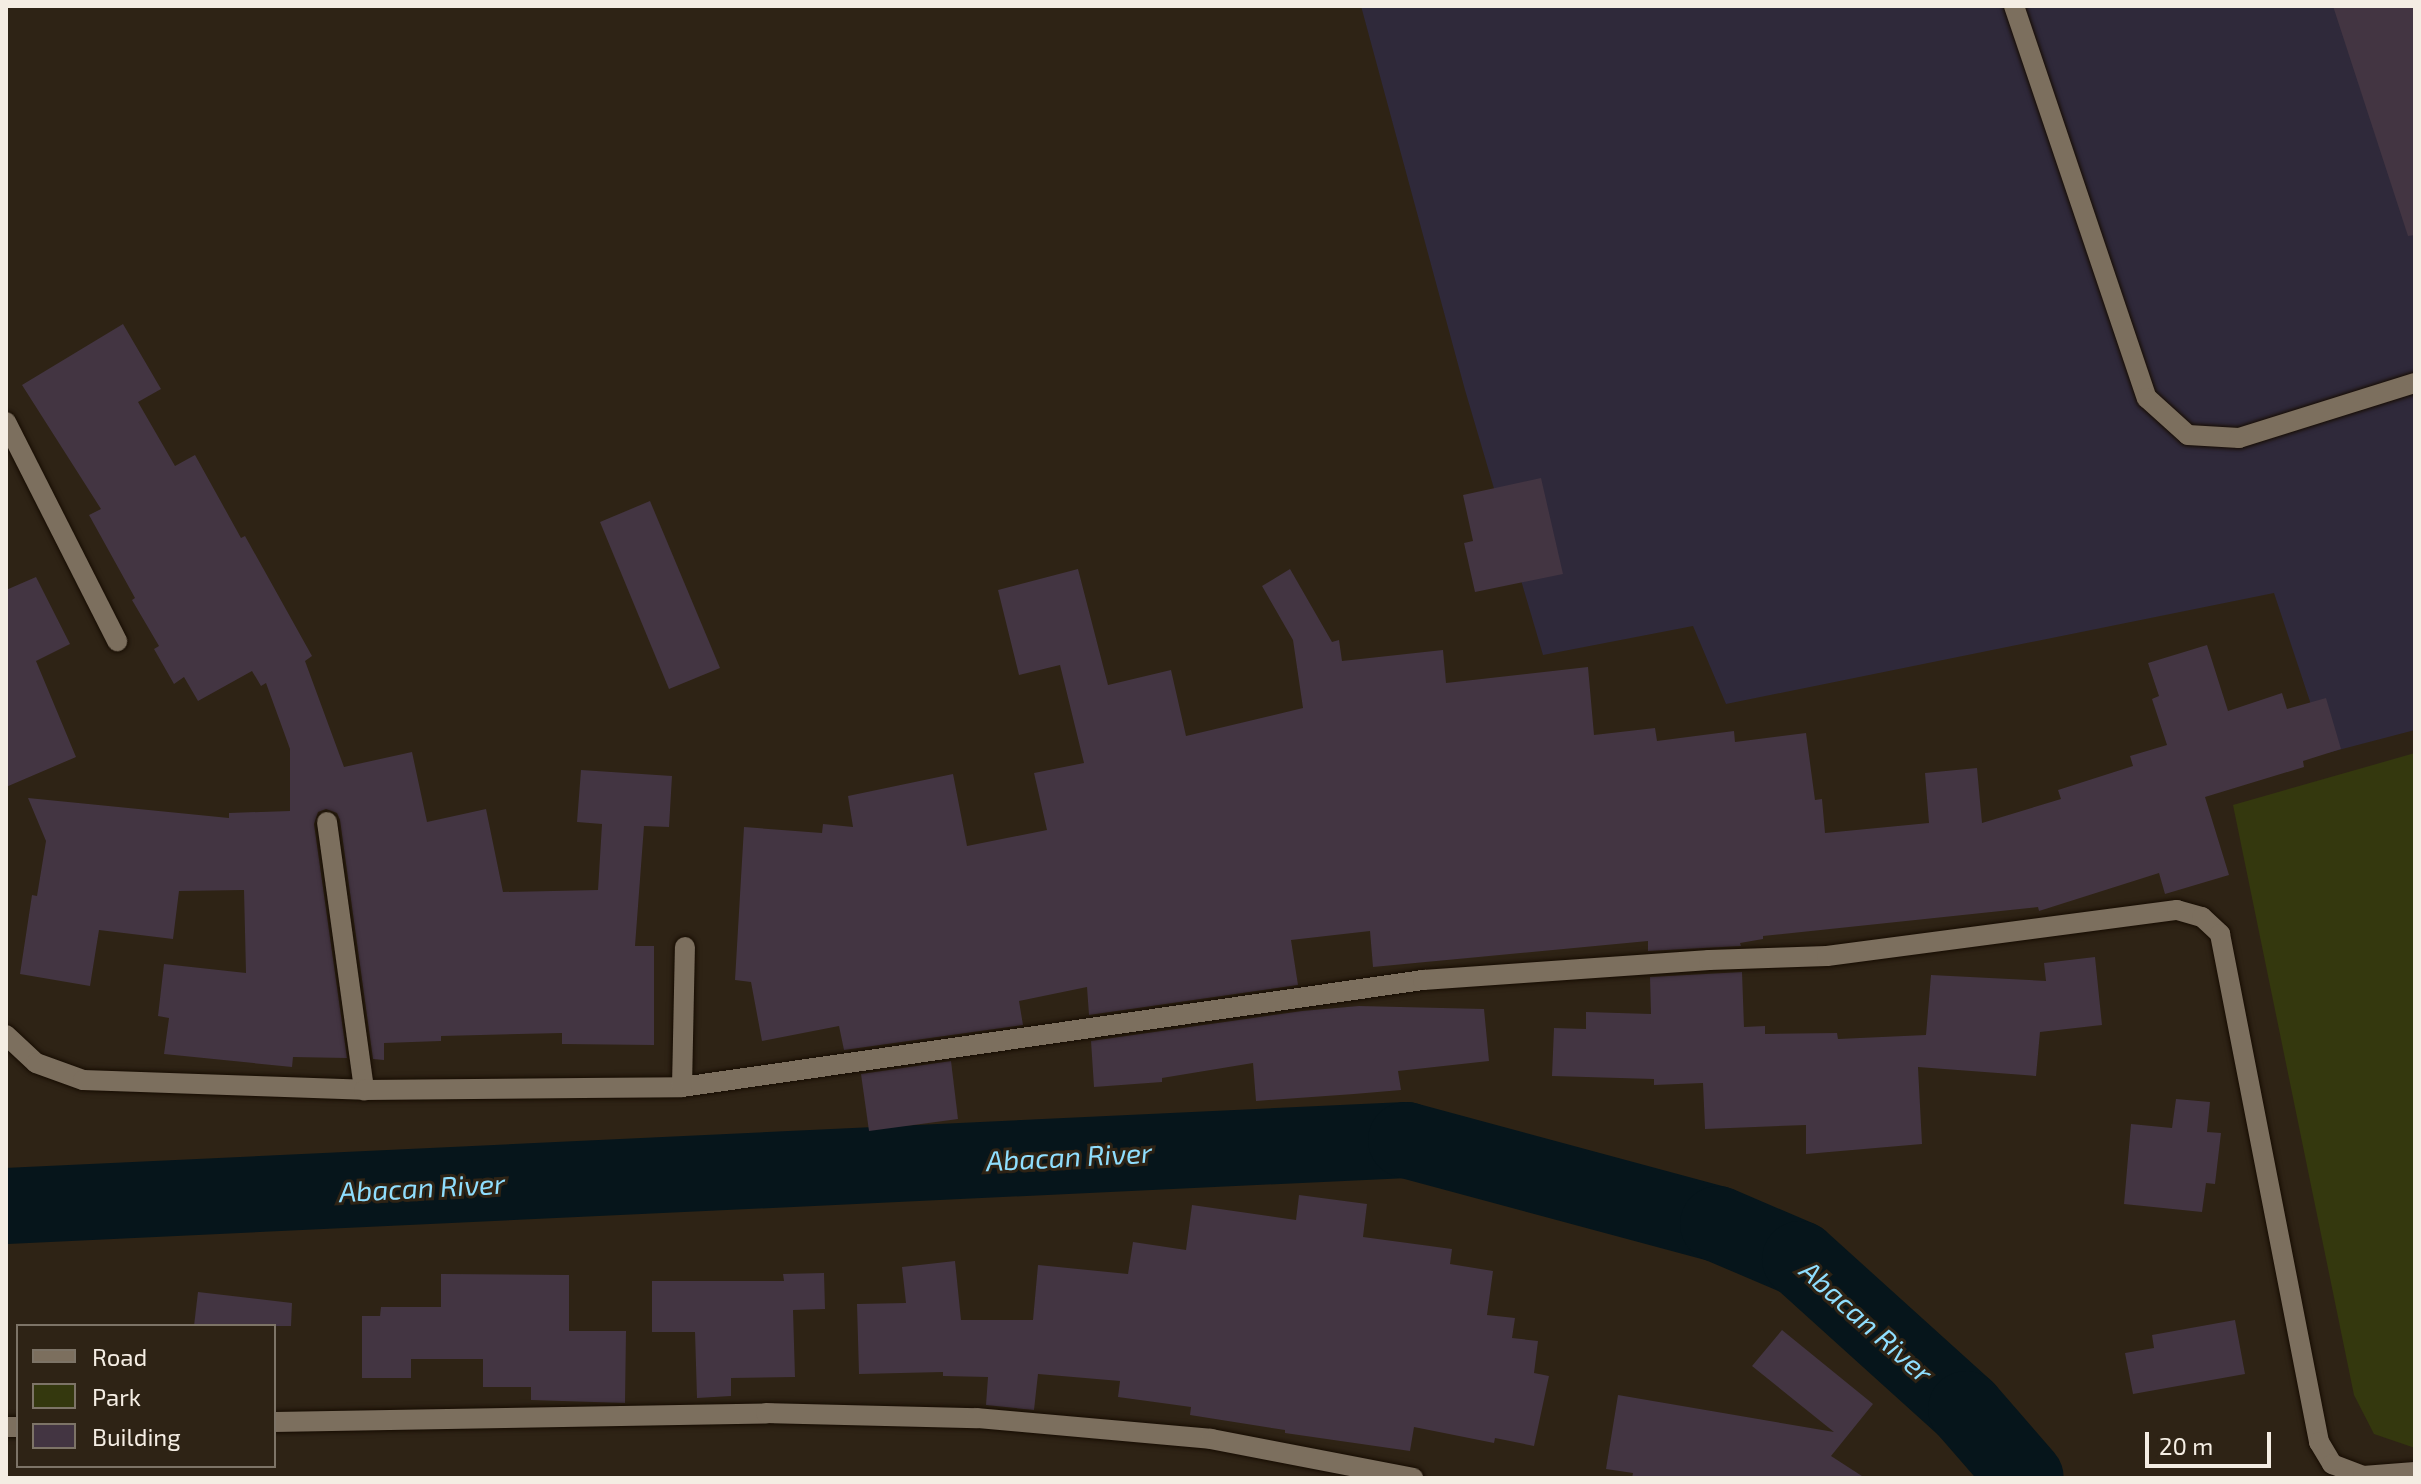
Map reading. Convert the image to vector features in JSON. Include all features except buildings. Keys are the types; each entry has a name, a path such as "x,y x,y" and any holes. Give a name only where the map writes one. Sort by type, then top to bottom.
{"street":[{"path":"2014,6 2147,398 2188,435 2239,438 2415,383"},
{"path":"6,422 117,641"},
{"path":"327,822 364,1090"},
{"path":"6,1035 36,1063 83,1080 364,1090 682,1087 1423,980 1827,956 2177,910 2202,917 2220,934 2319,1442 2332,1464 2364,1477 2415,1472"},
{"path":"682,1087 685,947"},
{"path":"276,1422 766,1413 977,1418 1211,1439 1413,1478"}],"shaded area":[{"path":"1361,6 2415,6 2415,730 2327,753 2274,593 1726,704 1693,626 1543,655 1465,390"}],"green space":[{"path":"2415,753 2415,1448 2374,1434 2354,1395 2233,805"}],"waterway":[{"name":"Abacan River","path":"6,1206 1406,1140 1718,1224 1800,1259 1966,1409 2026,1478"}]}
